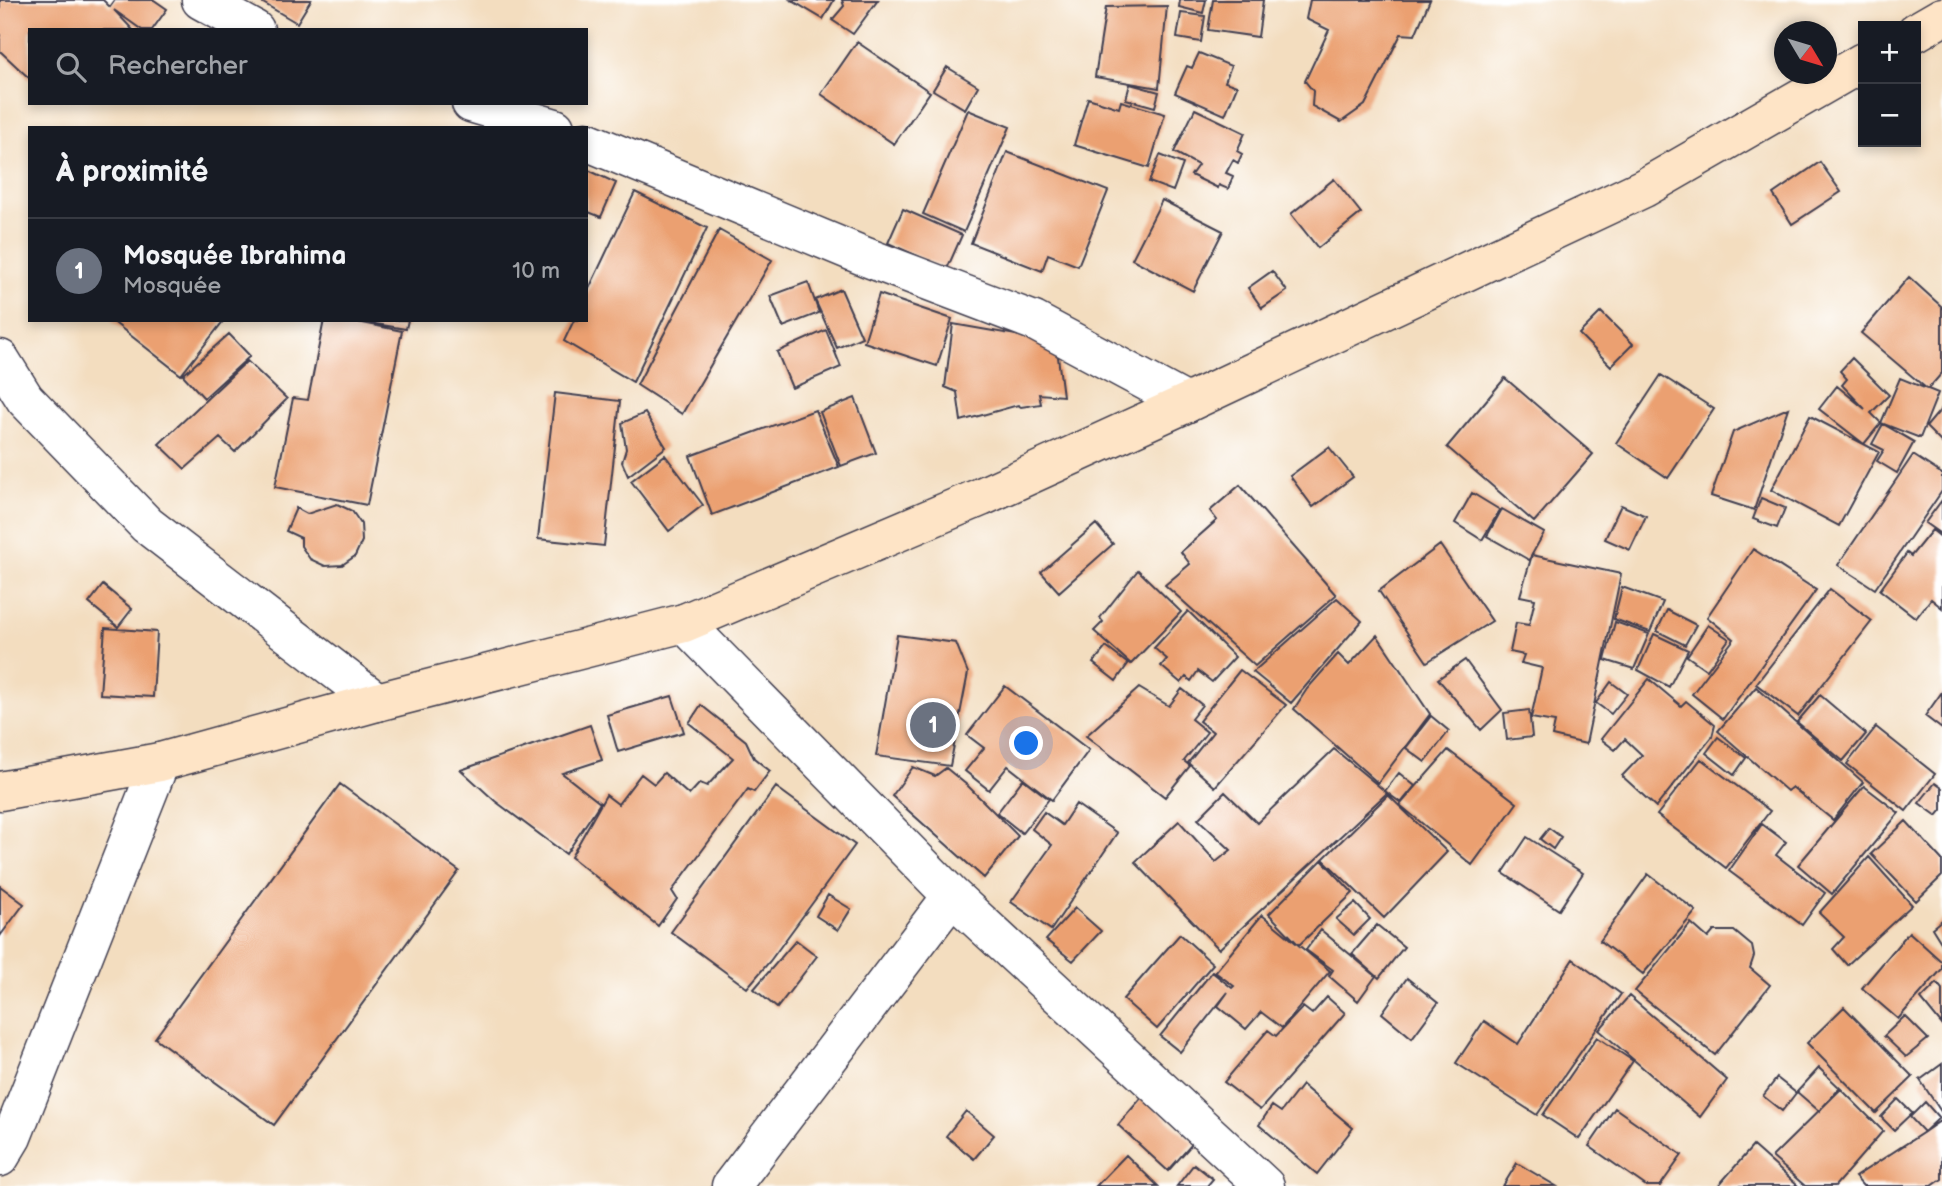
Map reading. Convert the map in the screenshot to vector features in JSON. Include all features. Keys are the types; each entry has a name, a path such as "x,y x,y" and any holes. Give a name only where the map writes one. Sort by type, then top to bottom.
{"street":[{"path":"201,0 252,28"},
{"path":"1921,29 1942,17"},
{"path":"0,791 160,762 377,702 684,623 981,497 1644,188 1858,65"},
{"path":"478,105 548,126"},
{"path":"588,142 866,257 1034,321 1187,403"},
{"path":"0,359 24,399 147,526 377,702"},
{"path":"684,623 953,896 1265,1186"},
{"path":"0,1157 12,1137 160,762"},
{"path":"731,1186 953,896"}],"building":[{"path":"0,0 103,0 110,7 115,0 154,0 167,9 153,28 139,28 114,10 131,28 28,28 28,77 0,51"},
{"path":"258,0 311,0 297,23"},
{"path":"791,0 834,0 823,19"},
{"path":"842,0 878,0 853,34 832,20 844,6"},
{"path":"1180,0 1206,0 1203,13 1179,7"},
{"path":"1213,0 1263,0 1258,37 1208,30"},
{"path":"1310,0 1430,0 1415,35 1401,34 1365,105 1341,122 1312,106 1313,91 1305,81 1329,30 1306,19"},
{"path":"1167,6 1159,88 1095,77 1106,7"},
{"path":"1181,13 1205,16 1201,42 1177,38"},
{"path":"857,42 930,92 894,144 821,94"},
{"path":"1199,53 1231,66 1225,82 1237,86 1225,115 1175,93 1187,66 1192,68"},
{"path":"947,67 978,86 965,109 933,90"},
{"path":"1130,84 1159,92 1155,107 1126,99"},
{"path":"1088,98 1119,108 1121,101 1165,114 1149,168 1074,145"},
{"path":"1195,109 1245,133 1237,151 1242,154 1238,163 1233,160 1226,173 1233,176 1228,189 1219,185 1218,188 1191,175 1198,165 1174,152"},
{"path":"968,110 1010,127 964,232 923,214"},
{"path":"1007,152 1108,191 1078,266 1048,254 1042,271 971,243"},
{"path":"1160,155 1183,164 1173,191 1149,182"},
{"path":"1820,162 1841,192 1792,224 1773,194"},
{"path":"588,170 616,183 601,217 588,212"},
{"path":"1334,179 1361,213 1318,248 1291,214"},
{"path":"635,192 707,228 633,382 564,341 573,322 588,322 588,291"},
{"path":"1162,200 1223,231 1193,291 1132,259"},
{"path":"903,209 962,235 947,269 888,243"},
{"path":"719,230 772,260 682,414 637,385"},
{"path":"1272,271 1287,291 1262,308 1248,288"},
{"path":"1909,277 1942,307 1942,373 1928,389 1938,393 1920,438 1881,423 1900,378 1927,389 1861,333"},
{"path":"808,282 819,313 783,327 770,296"},
{"path":"841,289 862,337 837,348 815,300"},
{"path":"879,294 952,319 937,366 864,342"},
{"path":"1601,312 1633,344 1611,366 1579,334"},
{"path":"114,322 222,322 181,375"},
{"path":"324,322 358,322 402,331 367,505 275,487 293,398 308,400"},
{"path":"370,322 408,322 406,329"},
{"path":"953,324 1044,340 1058,357 1063,396 1039,394 1041,404 1021,407 1018,405 961,421 957,392 945,387"},
{"path":"826,330 841,367 792,388 777,352"},
{"path":"229,334 250,356 204,398 183,375"},
{"path":"1852,358 1889,395 1871,413 1881,423 1864,444 1819,409 1837,386 1865,409 1842,385 1847,379 1840,371"},
{"path":"247,361 287,399 235,452 220,438 185,469 159,444"},
{"path":"1661,375 1714,409 1668,478 1616,443"},
{"path":"1505,378 1593,454 1534,522 1447,447"},
{"path":"555,393 620,401 604,546 538,539"},
{"path":"855,398 876,453 841,466 820,412"},
{"path":"1788,408 1754,510 1711,496 1733,432"},
{"path":"1942,408 1942,443 1926,427"},
{"path":"815,410 839,467 712,515 690,456"},
{"path":"645,413 666,447 628,476 622,462 626,449 622,423"},
{"path":"1810,416 1879,452 1839,526 1771,490"},
{"path":"1883,424 1914,442 1897,473 1877,461 1884,450 1872,444"},
{"path":"1329,447 1353,477 1313,507 1290,476"},
{"path":"665,455 703,505 669,531 631,481"},
{"path":"1913,455 1942,474 1942,491 1875,589 1838,565"},
{"path":"1240,485 1336,595 1255,666 1165,585 1190,564 1181,552 1217,520 1210,511"},
{"path":"1472,493 1500,510 1482,540 1455,523"},
{"path":"1761,498 1785,508 1777,528 1753,519"},
{"path":"1942,500 1942,535 1925,523"},
{"path":"337,504 352,511 361,524 362,541 355,556 342,565 325,566 310,559 301,546 301,538 286,531 296,508 307,514"},
{"path":"1621,505 1646,516 1630,550 1605,539"},
{"path":"1502,509 1544,533 1529,560 1487,536"},
{"path":"1096,524 1113,544 1059,592 1041,572"},
{"path":"1932,530 1942,538 1942,608 1931,599 1916,618 1880,590 1907,553 1911,556"},
{"path":"1440,545 1492,621 1427,662 1379,591"},
{"path":"1753,549 1816,590 1723,719 1692,694 1734,639 1707,617"},
{"path":"1532,555 1621,574 1586,744 1552,736 1555,722 1531,718 1542,668 1521,663 1524,655 1510,652 1516,623 1529,625 1535,599 1520,596"},
{"path":"1138,570 1181,612 1131,664 1094,631 1103,622 1100,618"},
{"path":"103,585 132,609 118,627 89,603"},
{"path":"1622,587 1663,602 1650,632 1614,619"},
{"path":"1830,589 1872,621 1798,716 1756,684"},
{"path":"1337,598 1362,621 1291,703 1253,672"},
{"path":"1667,610 1696,625 1685,645 1657,631"},
{"path":"1188,611 1235,657 1212,682 1198,671 1191,681 1186,677 1181,683 1161,666 1167,659 1154,648"},
{"path":"1615,622 1649,634 1634,669 1605,660"},
{"path":"1708,625 1729,639 1707,670 1687,656"},
{"path":"105,628 157,632 153,697 100,694"},
{"path":"1654,634 1688,650 1669,687 1638,670"},
{"path":"897,635 956,643 968,673 950,766 876,756"},
{"path":"1377,635 1430,714 1378,783 1294,709 1307,689 1338,654 1349,665"},
{"path":"1106,647 1128,664 1116,681 1093,663"},
{"path":"1465,660 1502,710 1481,730 1438,679"},
{"path":"1240,670 1286,705 1215,787 1188,763 1213,732 1199,721"},
{"path":"1649,679 1681,706 1686,701 1715,725 1712,737 1656,807 1622,776 1642,755 1625,739 1615,750 1601,739"},
{"path":"1611,682 1627,694 1611,714 1596,703"},
{"path":"1005,686 1089,750 1052,800 1008,766 989,790 965,771 984,748 967,735"},
{"path":"1756,687 1863,782 1833,820 1792,787 1787,791 1718,731"},
{"path":"1139,688 1169,706 1182,689 1202,705 1191,719 1207,732 1184,761 1190,766 1165,797 1086,736"},
{"path":"1942,692 1942,729 1925,716"},
{"path":"1820,695 1866,734 1843,761 1797,722"},
{"path":"672,696 684,732 618,752 607,715"},
{"path":"701,705 746,741 754,758 770,771 754,792 748,789 672,891 677,899 658,926 571,857 606,795 618,804 641,774 654,784 664,773 689,795 700,783 707,786 733,758 689,723"},
{"path":"1529,710 1532,737 1507,740 1504,713"},
{"path":"1431,716 1449,731 1425,762 1406,748"},
{"path":"590,725 602,760 562,773 600,803 566,854 495,801 461,770"},
{"path":"1876,727 1935,774 1906,811 1847,764"},
{"path":"1718,737 1746,758 1734,775 1706,753"},
{"path":"1334,749 1387,793 1219,949 1135,862 1179,821 1216,862 1231,850 1198,819 1225,792 1257,823"},
{"path":"1448,750 1517,803 1472,865 1400,805"},
{"path":"1701,759 1770,811 1726,868 1657,815"},
{"path":"913,767 935,776 946,768 1018,836 984,878 892,796"},
{"path":"1399,773 1415,786 1401,803 1385,791"},
{"path":"1023,779 1049,799 1022,833 997,813"},
{"path":"1935,783 1942,788 1942,810 1937,816 1919,803"},
{"path":"340,784 459,871 274,1125 155,1038"},
{"path":"1864,786 1899,813 1832,894 1798,865"},
{"path":"776,787 855,845 747,988 671,932"},
{"path":"1388,795 1447,852 1384,918 1323,859"},
{"path":"1076,804 1117,833 1051,930 1011,902 1052,845 1032,829 1044,812 1062,825"},
{"path":"1906,821 1942,860 1942,876 1916,901 1871,854"},
{"path":"1762,824 1786,842 1776,855 1825,893 1802,925 1729,871"},
{"path":"1549,828 1561,837 1553,849 1540,839"},
{"path":"1527,837 1583,873 1559,910 1503,873"},
{"path":"1869,857 1912,905 1847,965 1833,949 1844,937 1819,913"},
{"path":"1322,860 1353,893 1299,945 1269,914"},
{"path":"1648,874 1696,911 1643,974 1600,941"},
{"path":"0,886 24,904 0,936"},
{"path":"828,895 851,909 838,930 816,916"},
{"path":"1355,903 1370,919 1354,935 1336,919"},
{"path":"1075,908 1101,931 1073,961 1046,940"},
{"path":"1262,915 1330,971 1282,1028 1261,1012 1246,1029 1218,1006 1228,992 1180,1052 1160,1036 1212,972 1232,988 1234,986 1215,972"},
{"path":"1942,920 1942,944 1932,928"},
{"path":"1691,923 1708,938 1714,931 1734,931 1752,946 1754,956 1750,968 1770,985 1715,1055 1635,991"},
{"path":"1377,925 1404,947 1379,978 1352,954"},
{"path":"1321,930 1376,976 1358,1001 1329,976 1333,970 1306,950"},
{"path":"1909,932 1942,962 1942,969 1898,1019 1862,988"},
{"path":"1180,934 1213,964 1157,1029 1123,999"},
{"path":"796,940 817,956 777,1008 754,989"},
{"path":"1573,959 1621,994 1537,1115 1456,1063 1484,1021 1518,1044"},
{"path":"1407,978 1438,1003 1412,1038 1382,1013"},
{"path":"1937,983 1942,989 1942,1025 1921,999"},
{"path":"1629,996 1727,1080 1700,1117 1599,1030"},
{"path":"1327,997 1345,1013 1260,1110 1224,1082 1268,1030 1276,1036 1303,1007 1312,1014"},
{"path":"1844,1007 1913,1077 1876,1113 1807,1043"},
{"path":"1905,1016 1928,1039 1906,1057 1884,1036"},
{"path":"1597,1037 1633,1061 1579,1139 1543,1115"},
{"path":"1942,1064 1942,1113 1920,1080"},
{"path":"1819,1068 1840,1088 1819,1111 1797,1092"},
{"path":"1777,1078 1796,1093 1782,1111 1763,1096"},
{"path":"1302,1085 1353,1128 1317,1174 1259,1125 1272,1106 1281,1112"},
{"path":"1841,1089 1883,1131 1835,1186 1805,1186 1772,1157"},
{"path":"1142,1097 1193,1143 1168,1171 1118,1125"},
{"path":"1898,1099 1912,1113 1894,1130 1881,1117"},
{"path":"1925,1102 1939,1118 1924,1132 1910,1117"},
{"path":"1615,1108 1682,1155 1660,1186 1646,1186 1589,1146"},
{"path":"966,1111 994,1135 974,1159 946,1136"},
{"path":"1940,1121 1942,1179 1932,1186 1863,1186 1855,1177"},
{"path":"1753,1146 1798,1186 1718,1186"},
{"path":"1126,1155 1158,1186 1096,1186"},
{"path":"1517,1163 1556,1186 1503,1186"},
{"path":"1194,1164 1213,1179 1207,1186 1177,1186"}],"place":[{"name":"Mosquée Ibrahima","path":"933,725"}]}
